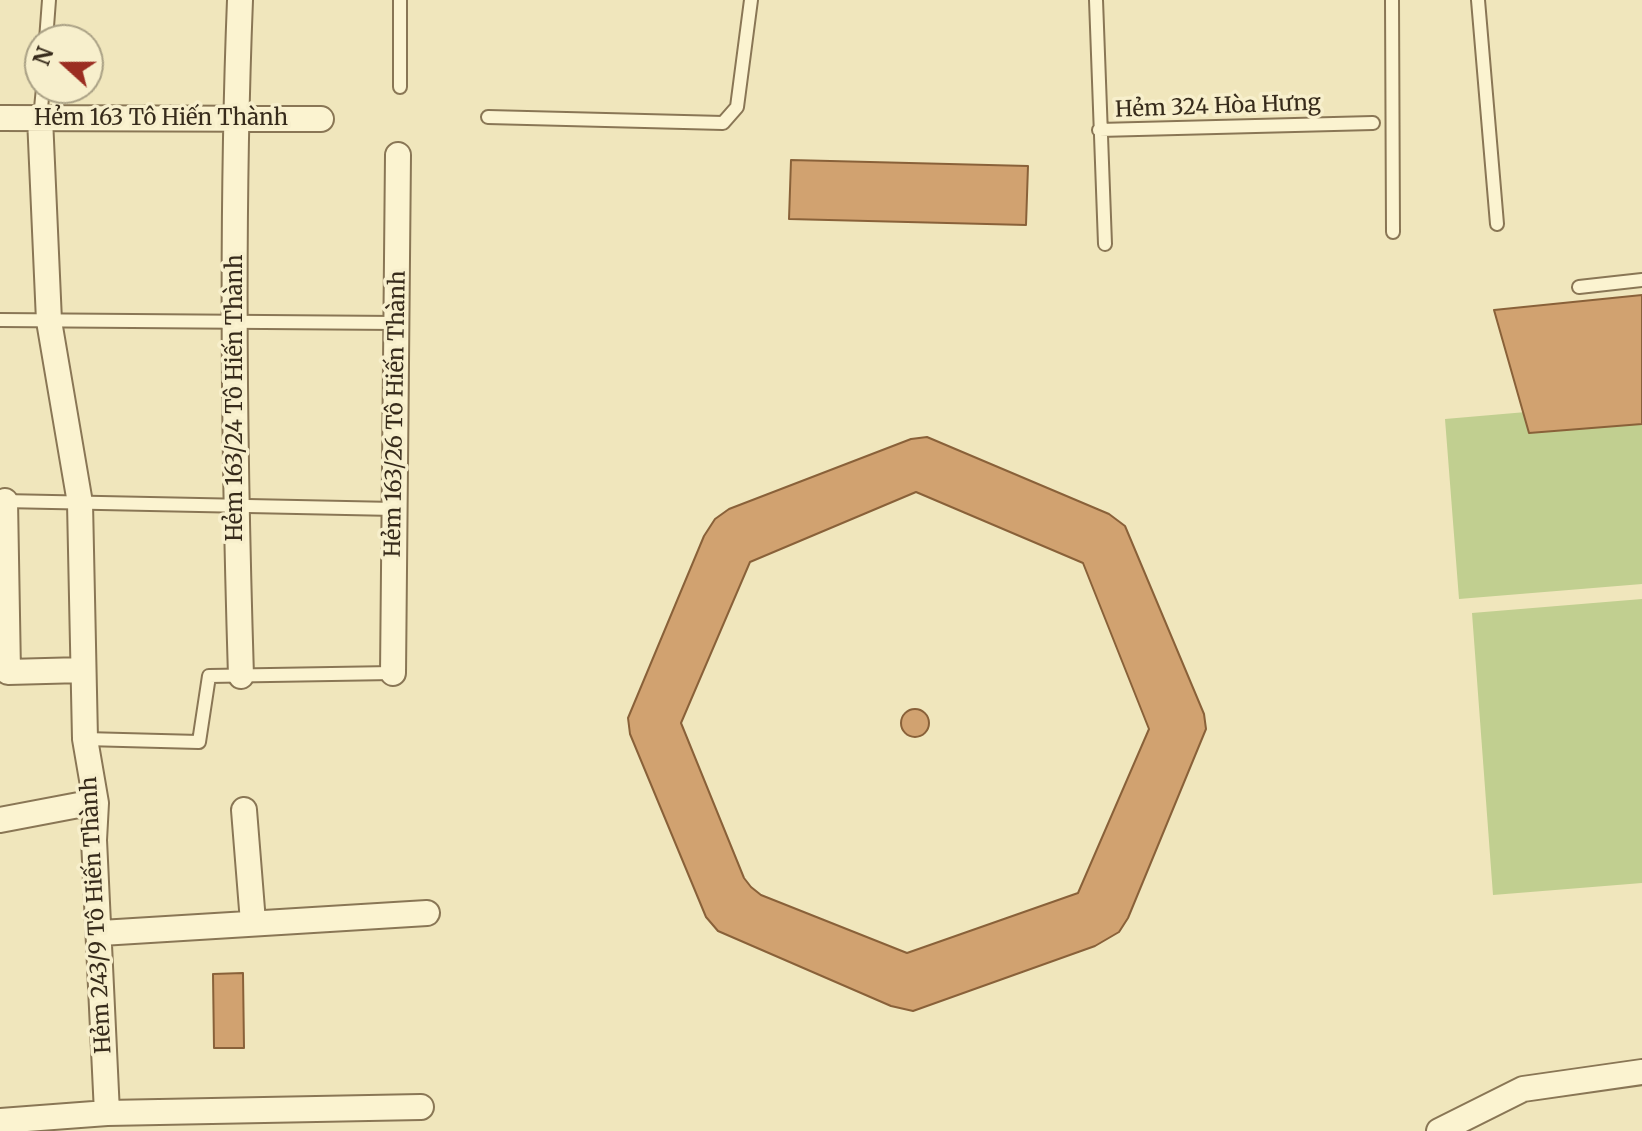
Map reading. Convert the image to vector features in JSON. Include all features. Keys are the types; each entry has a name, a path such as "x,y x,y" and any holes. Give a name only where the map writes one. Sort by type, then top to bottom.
{"street":[{"name":"Hẻm 163/24 Tô Hiến Thành","path":"240,0 235,120 236,506 241,676"},
{"name":"Hẻm 163 Tô Hiến Thành","path":"0,118 321,119"},
{"name":"Hẻm 243/9 Tô Hiến Thành","path":"40,118 49,321 80,503 85,739 101,933 107,1113"},
{"name":"Hẻm 163/26 Tô Hiến Thành","path":"393,673 398,155"},
{"path":"2,501 8,672 83,670"},
{"path":"0,820 90,804"},
{"path":"244,810 253,922"},
{"path":"101,933 427,913"},
{"path":"1439,1131 1523,1089 1642,1072"},
{"path":"0,1121 107,1113 421,1107"}],"lane":[{"path":"47,24 49,0"},
{"path":"400,0 400,87"},
{"path":"488,117 723,123 737,107 751,0"},
{"name":"Hẻm 324 Hòa Hưng","path":"1096,0 1099,130 1373,123"},
{"path":"1392,0 1393,232"},
{"path":"1478,0 1497,224"},
{"path":"40,118 41,104"},
{"path":"1099,130 1105,244"},
{"path":"1579,287 1642,280"},
{"path":"0,320 397,323"},
{"path":"2,501 395,509"},
{"path":"85,739 199,742 209,676 393,673"}],"green space":[{"path":"1642,402 1642,584 1459,599 1445,419"},
{"path":"1642,599 1642,883 1493,895 1472,613"}],"building":[{"path":"791,160 1028,166 1026,225 789,219"},
{"path":"1642,295 1642,424 1529,433 1494,310"},
{"path":"927,437 1109,514 1125,526 1204,714 1206,729 1128,918 1119,932 1095,946 913,1011 891,1006 718,931 706,917 630,734 628,718 704,536 715,519 729,509 911,439","holes":["916,492 1083,563 1149,729 1078,893 907,953 761,895 751,887 744,878 681,723 750,562"]},
{"path":"915,709 925,713 929,723 925,733 915,737 905,733 901,723 905,713"},
{"path":"243,973 244,1048 214,1048 213,974"}]}
